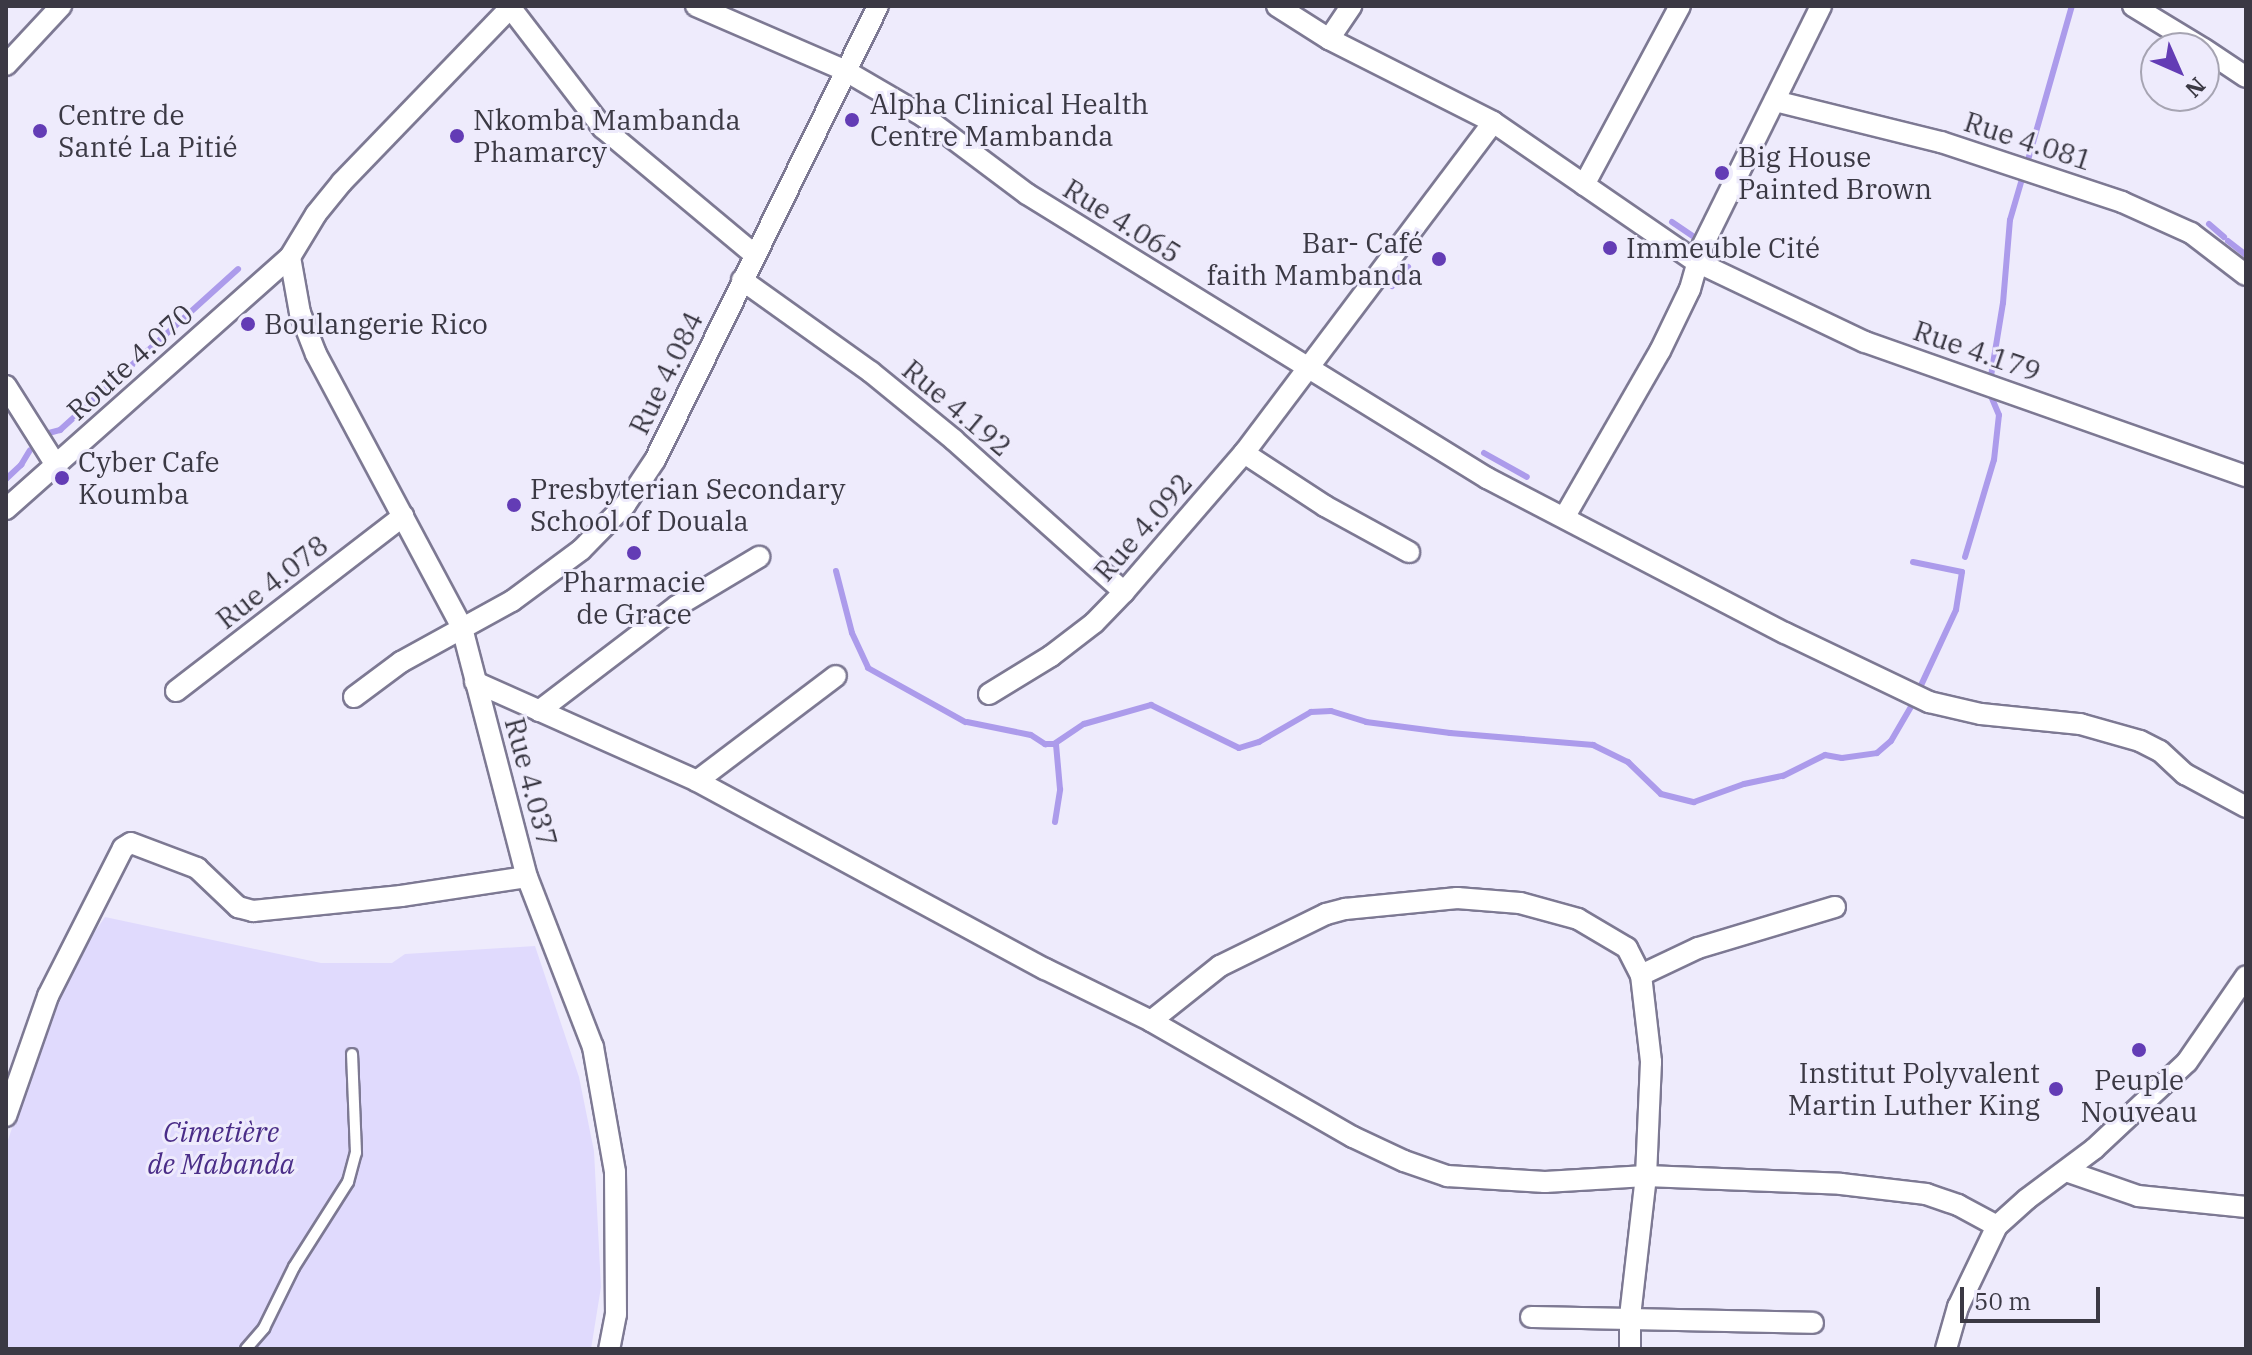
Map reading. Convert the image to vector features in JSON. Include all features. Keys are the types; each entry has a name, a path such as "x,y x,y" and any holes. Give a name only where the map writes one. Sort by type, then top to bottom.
{"street":[{"path":"10,50 61,6"},
{"name":"Rue 4.065","path":"696,6 844,70 923,116 1039,202 1310,366 1487,478 1785,633 1929,702 1981,714 2080,724 2140,741 2160,751 2185,774 2246,807"},
{"name":"Rue 4.084","path":"354,697 391,668 512,601 581,550 625,505 655,460 878,6"},
{"name":"Rue 4.179","path":"1277,6 1329,39 1493,122 1697,262 1865,342 2246,476"},
{"path":"1329,39 1351,6"},
{"path":"1584,185 1680,6"},
{"path":"1565,516 1660,351 1690,289 1697,262 1821,6"},
{"path":"2133,6 2175,32"},
{"path":"511,7 603,128 648,169 755,255"},
{"name":"Route 4.070","path":"6,509 290,257 316,214 342,182 511,7"},
{"path":"2220,60 2246,77"},
{"name":"Rue 4.081","path":"1775,101 1941,142 2122,202 2191,233 2246,275"},
{"name":"Rue 4.092","path":"989,694 1051,656 1094,623 1124,592 1244,453 1493,122"},
{"name":"Rue 4.037","path":"290,257 300,313 316,354 462,628 527,877 593,1047 615,1172 616,1314 609,1349"},
{"name":"Rue 4.192","path":"742,280 871,372 954,440 1124,592"},
{"path":"6,386 56,465"},
{"path":"1244,453 1325,506 1409,552"},
{"name":"Rue 4.078","path":"176,691 403,516"},
{"path":"539,711 677,606 759,557"},
{"path":"697,781 836,676"},
{"path":"475,682 697,781 1045,969 1151,1021 1353,1137 1404,1161 1447,1176 1545,1182 1646,1176 1841,1184 1926,1194 1958,1205 1997,1226"},
{"path":"6,1116 48,996 123,848 131,843 197,868 238,907 253,911 401,896 527,877"},
{"path":"1151,1021 1220,966 1326,914 1457,898 1520,903 1578,919 1627,948 1641,975 1651,1062 1646,1176 1630,1317 1630,1349"},
{"path":"1641,975 1698,948 1835,907"},
{"path":"1946,1349 1958,1307 1997,1226 2066,1171 2187,1062 2224,1013 2246,976"},
{"path":"2066,1171 2138,1196 2246,1207"},
{"path":"1531,1317 1813,1323"}],"lane":[{"path":"246,1349 264,1328 294,1267 348,1182 356,1153 352,1054"}],"green space":[{"name":"Cimetière de Mabanda","path":"105,917 321,963 392,963 405,954 535,946 579,1077 594,1151 601,1287 591,1349 6,1349 7,1143 62,979"}],"waterway":[{"path":"2026,167 2072,6"},
{"path":"1991,376 2003,303 2010,220 2024,172"},
{"path":"1672,222 1699,240"},
{"path":"2209,224 2224,237"},
{"path":"2228,241 2246,255"},
{"path":"1392,286 1408,267"},
{"path":"45,434 60,430 238,269"},
{"path":"1965,557 1994,460 1999,415 1991,396"},
{"path":"6,479 21,465 30,450"},
{"path":"1484,453 1527,477"},
{"path":"1913,562 1962,572 1956,610 1918,692"},
{"path":"836,571 852,633 868,668 965,722"},
{"path":"967,722 1031,735 1045,744 1054,744 1084,724 1151,705 1239,748 1259,742 1311,712 1331,711 1366,722 1450,733 1593,745 1628,762 1661,794 1694,802 1744,784 1783,776 1825,755 1842,758 1877,753 1891,741 1915,700"},
{"path":"1055,822 1060,789 1056,744"}],"place":[{"name":"Alpha Clinical Health Centre Mambanda","path":"852,120"},
{"name":"Centre de Santé La Pitié","path":"40,131"},
{"name":"Nkomba Mambanda Phamarcy","path":"457,136"},
{"name":"Big House Painted Brown","path":"1722,173"},
{"name":"Immeuble Cité","path":"1610,248"},
{"name":"Bar- Café faith Mambanda","path":"1439,259"},
{"name":"Boulangerie Rico","path":"248,324"},
{"name":"Cyber Cafe Koumba","path":"62,478"},
{"name":"Presbyterian Secondary School of Douala","path":"514,505"},
{"name":"Pharmacie de Grace","path":"634,553"},
{"name":"Peuple Nouveau","path":"2139,1050"},
{"name":"Institut Polyvalent Martin Luther King","path":"2056,1089"}]}
